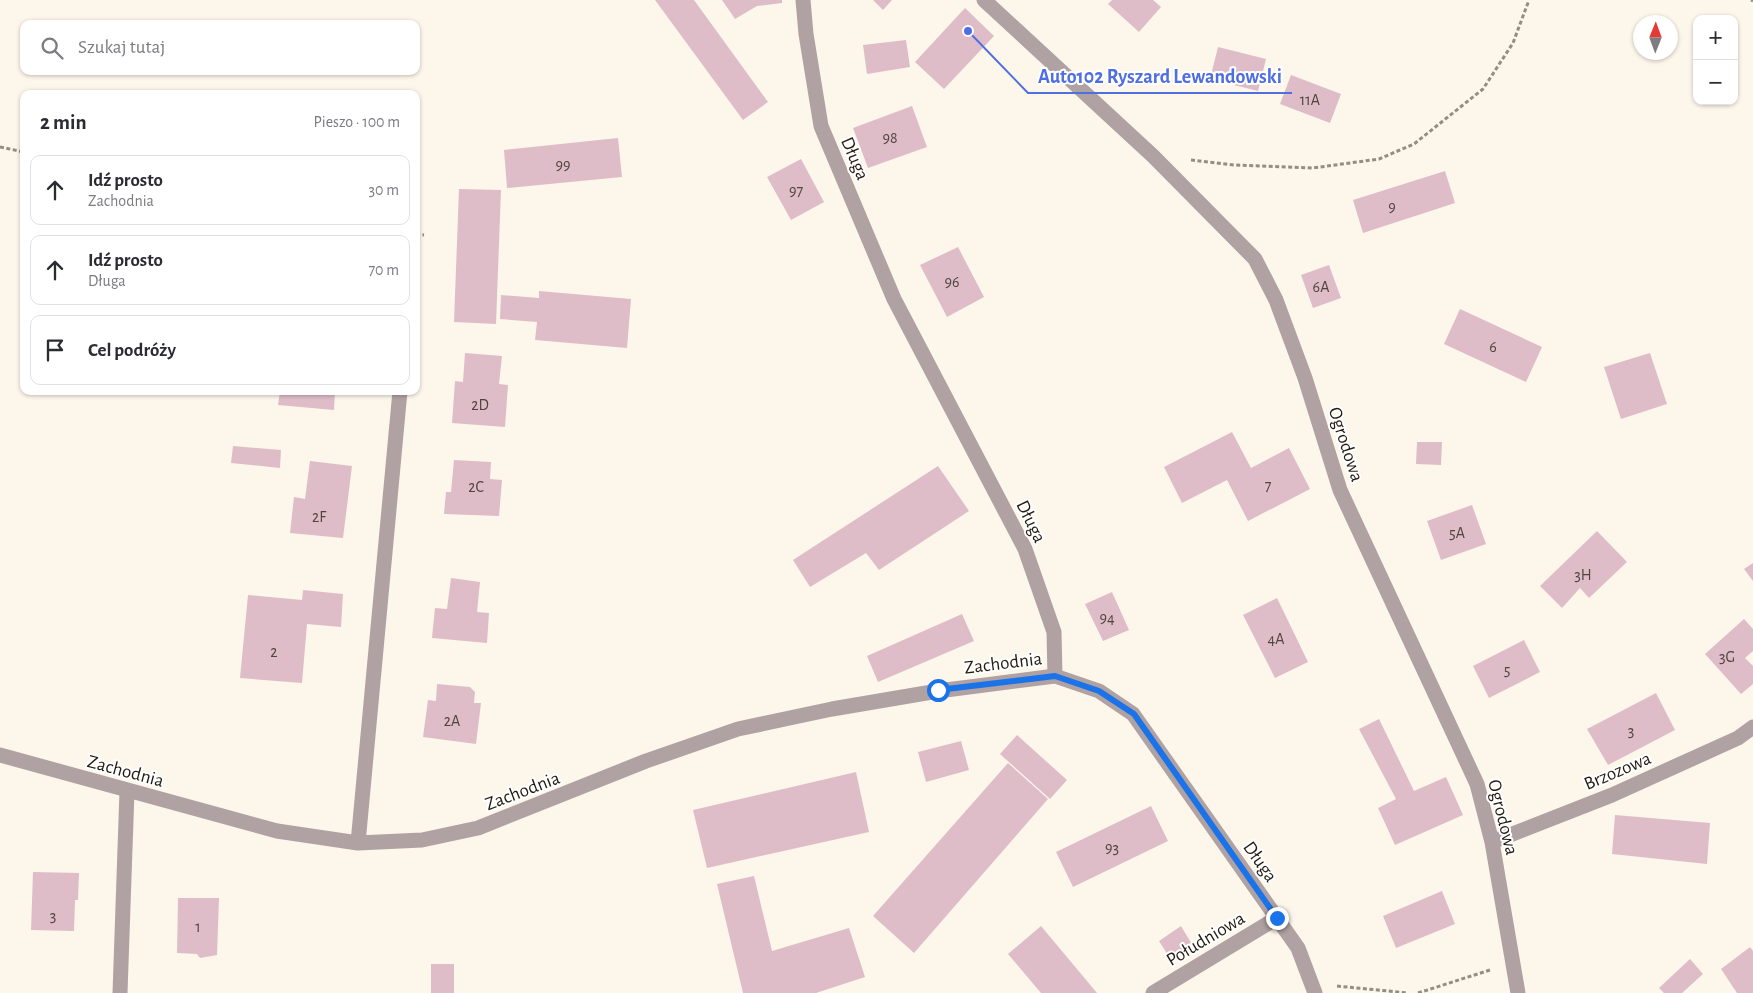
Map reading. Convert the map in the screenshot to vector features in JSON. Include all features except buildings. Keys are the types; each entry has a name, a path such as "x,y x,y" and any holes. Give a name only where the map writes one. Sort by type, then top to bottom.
{"street":[{"name":"Długa","path":"803,0 806,34 821,126 894,298 1025,549 1054,632 1055,676 1099,691 1134,714 1298,948 1313,988"},
{"name":"Ogrodowa","path":"984,0 1153,156 1255,259 1276,300 1305,378 1340,490 1476,784 1492,842 1518,993"},
{"path":"358,843 400,395"},
{"name":"Zachodnia","path":"0,755 276,831 358,843 422,840 478,828 646,761 738,729 832,709 938,690 1055,676"},
{"name":"Brzozowa","path":"1492,842 1612,795 1738,738 1753,727"},
{"path":"120,993 127,791"},
{"name":"Południowa","path":"1153,993 1277,918"}],"path":[{"path":"1153,156 1234,165 1313,168 1379,159 1414,144 1483,89 1513,43 1529,0"},
{"path":"0,148 20,151"},
{"path":"420,234 424,235"},
{"path":"1418,993 1483,972"},
{"path":"1313,988 1408,993"}],"place":[{"name":"Auto102 Ryszard Lewandowski","path":"968,31"}],"route":[{"path":"938,690 1055,676 1099,691 1134,714 1277,918"}]}
